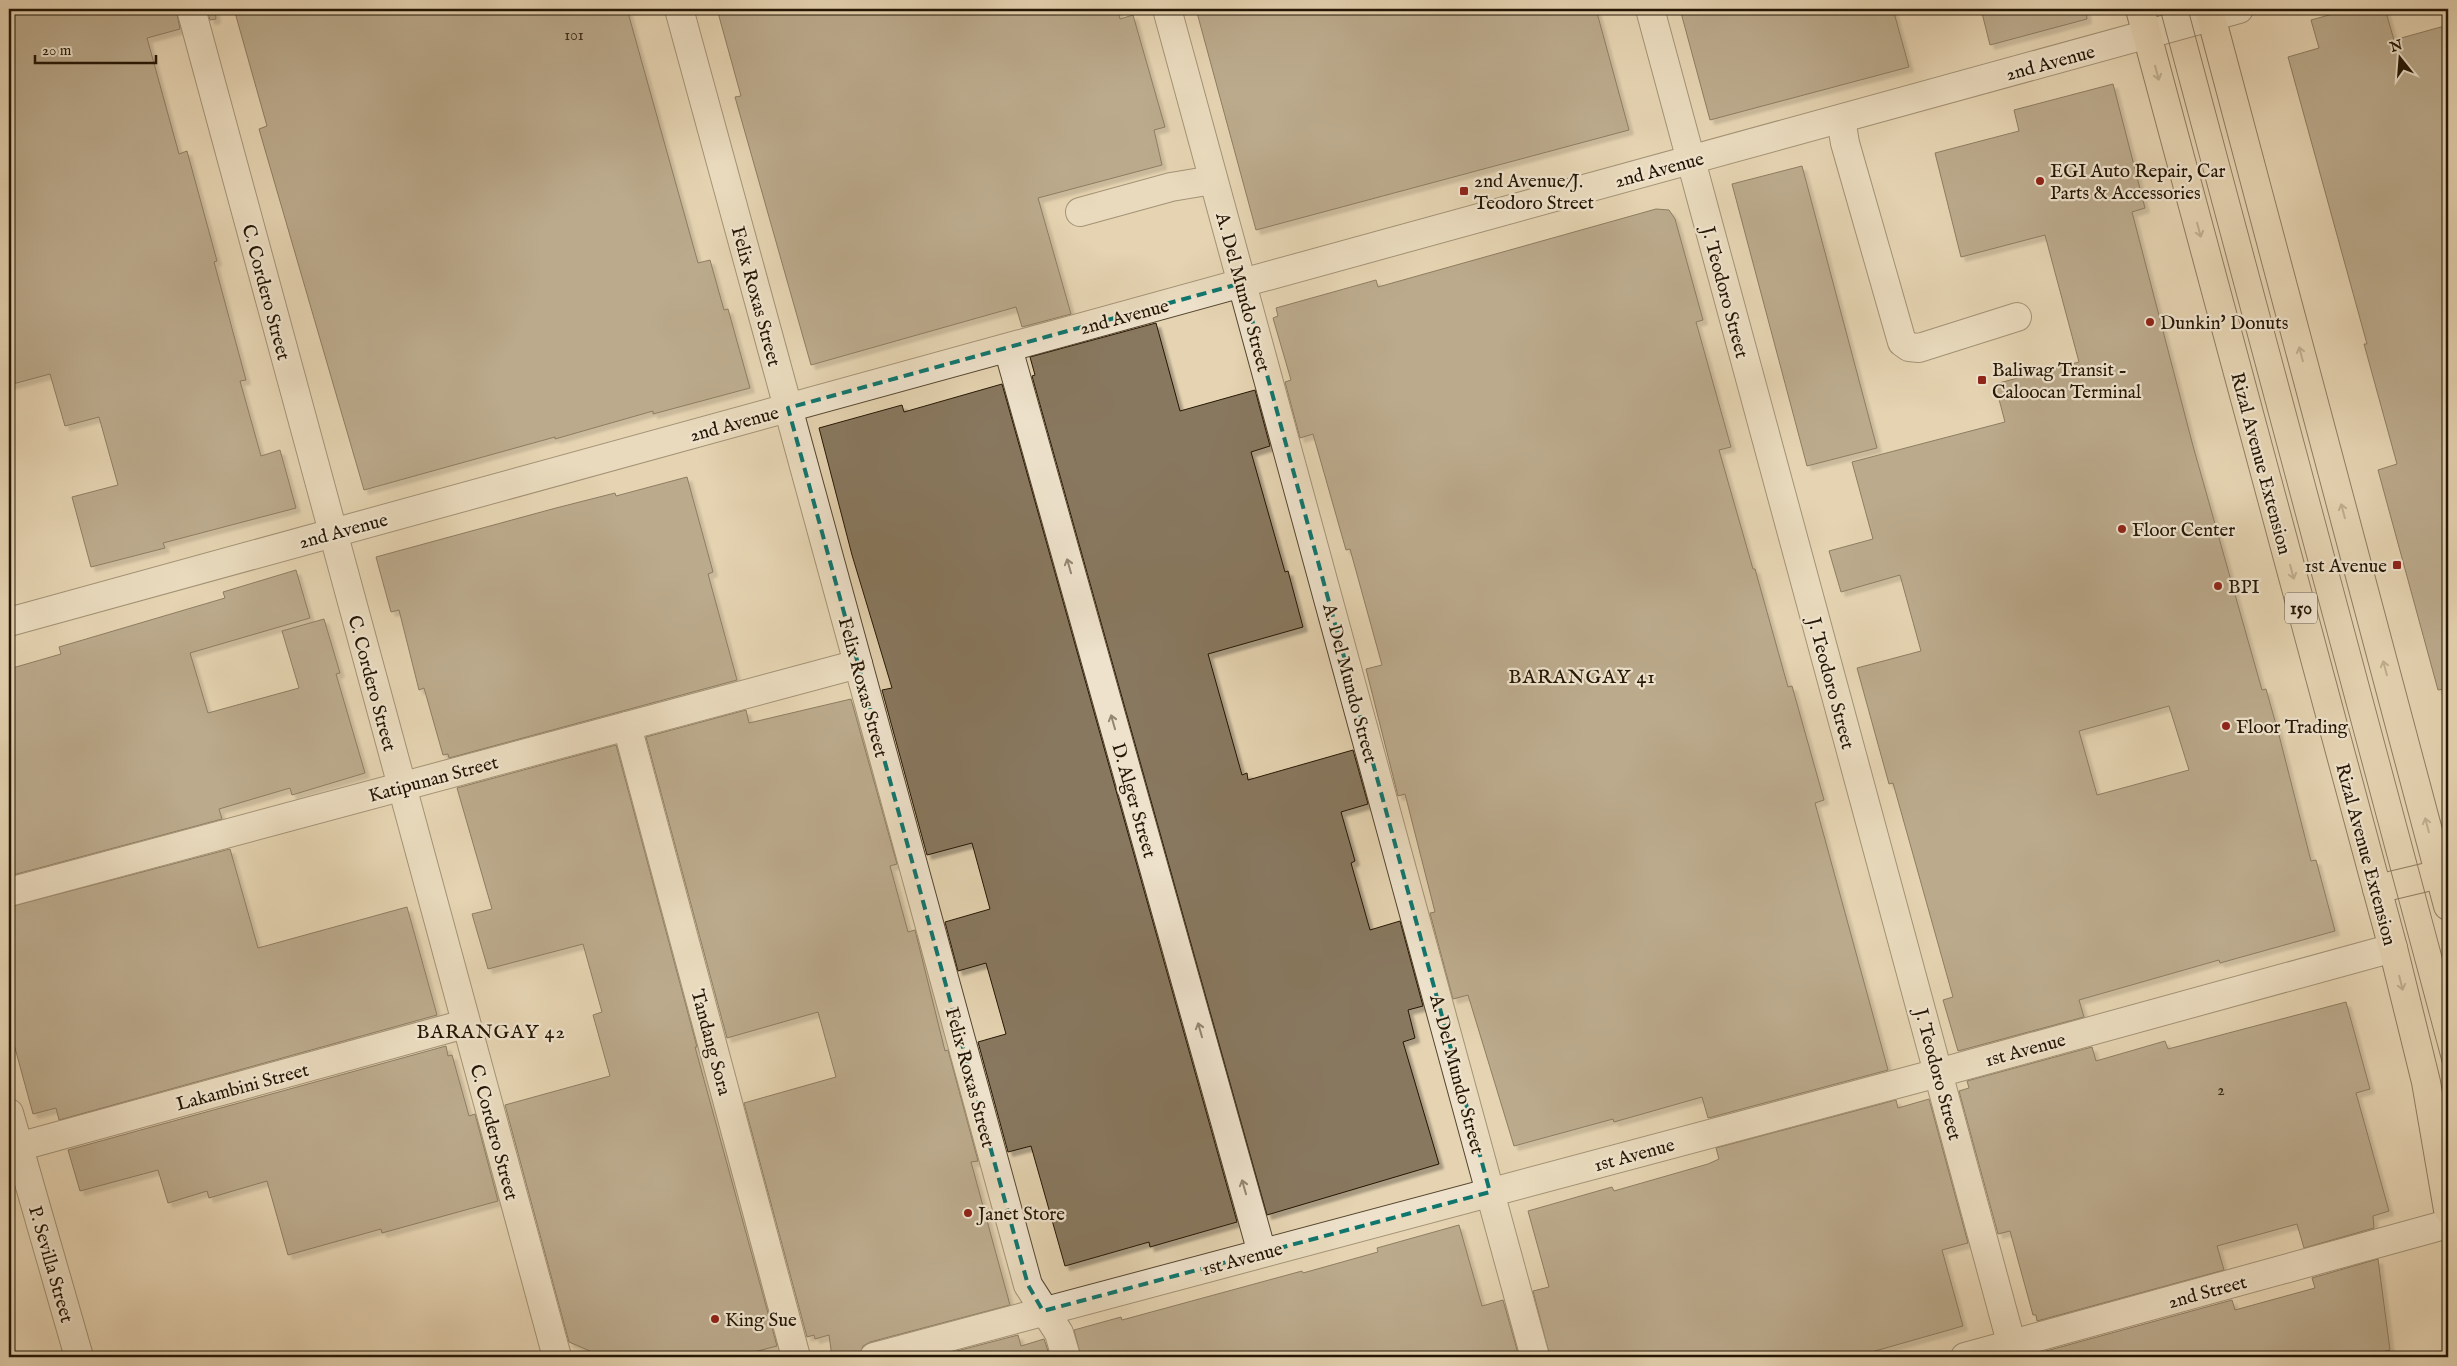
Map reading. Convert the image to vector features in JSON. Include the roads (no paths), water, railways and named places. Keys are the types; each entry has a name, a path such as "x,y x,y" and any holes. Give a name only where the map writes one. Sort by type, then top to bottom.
{"main road":[{"name":"Rizal Avenue Extension","path":"2140,9 2377,889 2426,1082 2448,1210"},
{"path":"2210,13 2448,906"},
{"path":"2377,889 2440,874"}],"street":[{"name":"C. Cordero Street","path":"191,9 401,787 558,1357"},
{"name":"Felix Roxas Street","path":"679,9 1028,1285 1059,1333 1066,1357"},
{"name":"A. Del Mundo Street","path":"1167,9 1535,1357"},
{"name":"J. Teodoro Street","path":"1650,9 2014,1351"},
{"name":"2nd Avenue","path":"9,622 2147,35 2210,13 2239,9"},
{"path":"1841,119 1845,143 1902,342 1909,347 1919,348 2017,318"},
{"path":"1080,212 1171,187 1213,180"},
{"name":"D. Alger Street","path":"1008,348 1262,1253"},
{"name":"Katipunan Street","path":"9,892 858,664"},
{"name":"Tandang Sora","path":"627,726 796,1357"},
{"name":"1st Avenue","path":"874,1357 1938,1073 2392,948"},
{"name":"Lakambini Street","path":"18,1147 466,1024"},
{"name":"P. Sevilla Street","path":"9,1113 79,1357"},
{"name":"2nd Street","path":"1965,1357 2014,1351 2448,1224"}],"tram line":[{"path":"2160,9 2448,1084"},
{"path":"2188,9 2448,979"}],"place":[{"name":"EGI Auto Repair, Car Parts & Accessories","path":"2040,181"},
{"name":"2nd Avenue/J. Teodoro Street","path":"1464,191"},
{"name":"Dunkin' Donuts","path":"2150,322"},
{"name":"Baliwag Transit - Caloocan Terminal","path":"1982,380"},
{"name":"Floor Center","path":"2122,529"},
{"name":"1st Avenue","path":"2397,565"},
{"name":"BPI","path":"2218,586"},
{"name":"Floor Trading","path":"2226,726"},
{"name":"Janet Store","path":"968,1213"},
{"name":"King Sue","path":"715,1319"}],"district":[{"name":"BARANGAY 41","path":"1582,676"},
{"name":"BARANGAY 42","path":"491,1031"}]}
